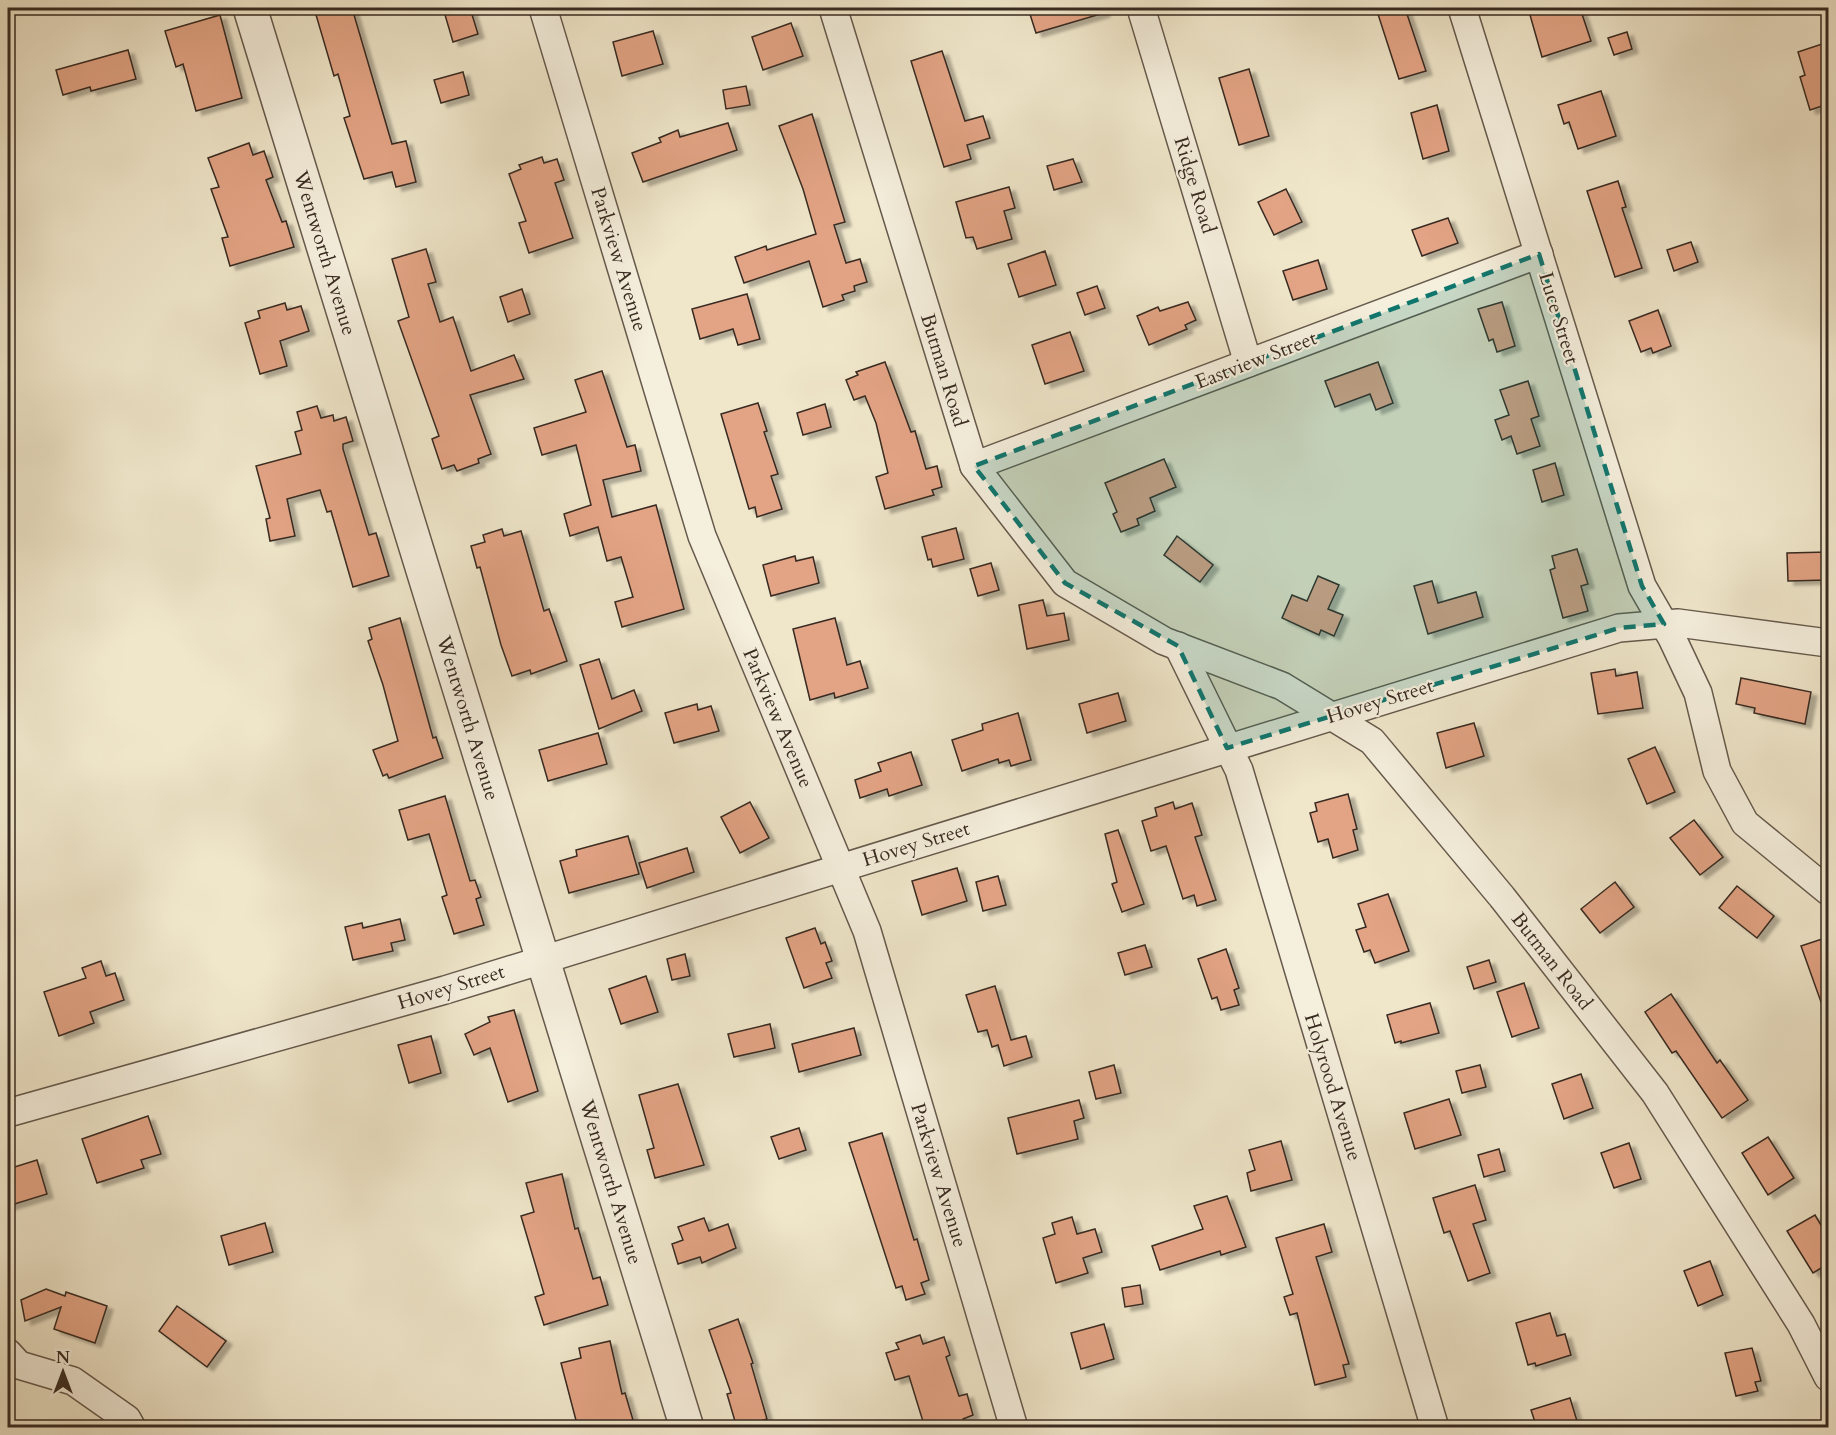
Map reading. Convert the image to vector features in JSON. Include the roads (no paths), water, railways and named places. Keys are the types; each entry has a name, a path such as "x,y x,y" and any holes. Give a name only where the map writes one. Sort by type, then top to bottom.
{"street":[{"name":"Wentworth Avenue","path":"249,8 687,1428"},
{"name":"Parkview Avenue","path":"543,8 702,536 867,931 1014,1428"},
{"name":"Butman Road","path":"832,8 974,466 1065,583 1178,646 1282,686 1372,741 1502,897 1655,1093 1801,1324 1828,1377"},
{"name":"Ridge Road","path":"1141,8 1248,363"},
{"name":"Luce Street","path":"1462,8 1642,586 1664,624 1698,693 1717,771 1745,824 1828,891"},
{"name":"Eastview Street","path":"974,466 1539,254"},
{"name":"Hovey Street","path":"8,1113 434,993 1619,628 1678,623 1828,643"},
{"path":"1178,646 1227,748"},
{"name":"Holyrood Avenue","path":"1227,748 1239,770 1436,1428"},
{"path":"8,1353 19,1365 73,1381 127,1419 132,1428"}]}
